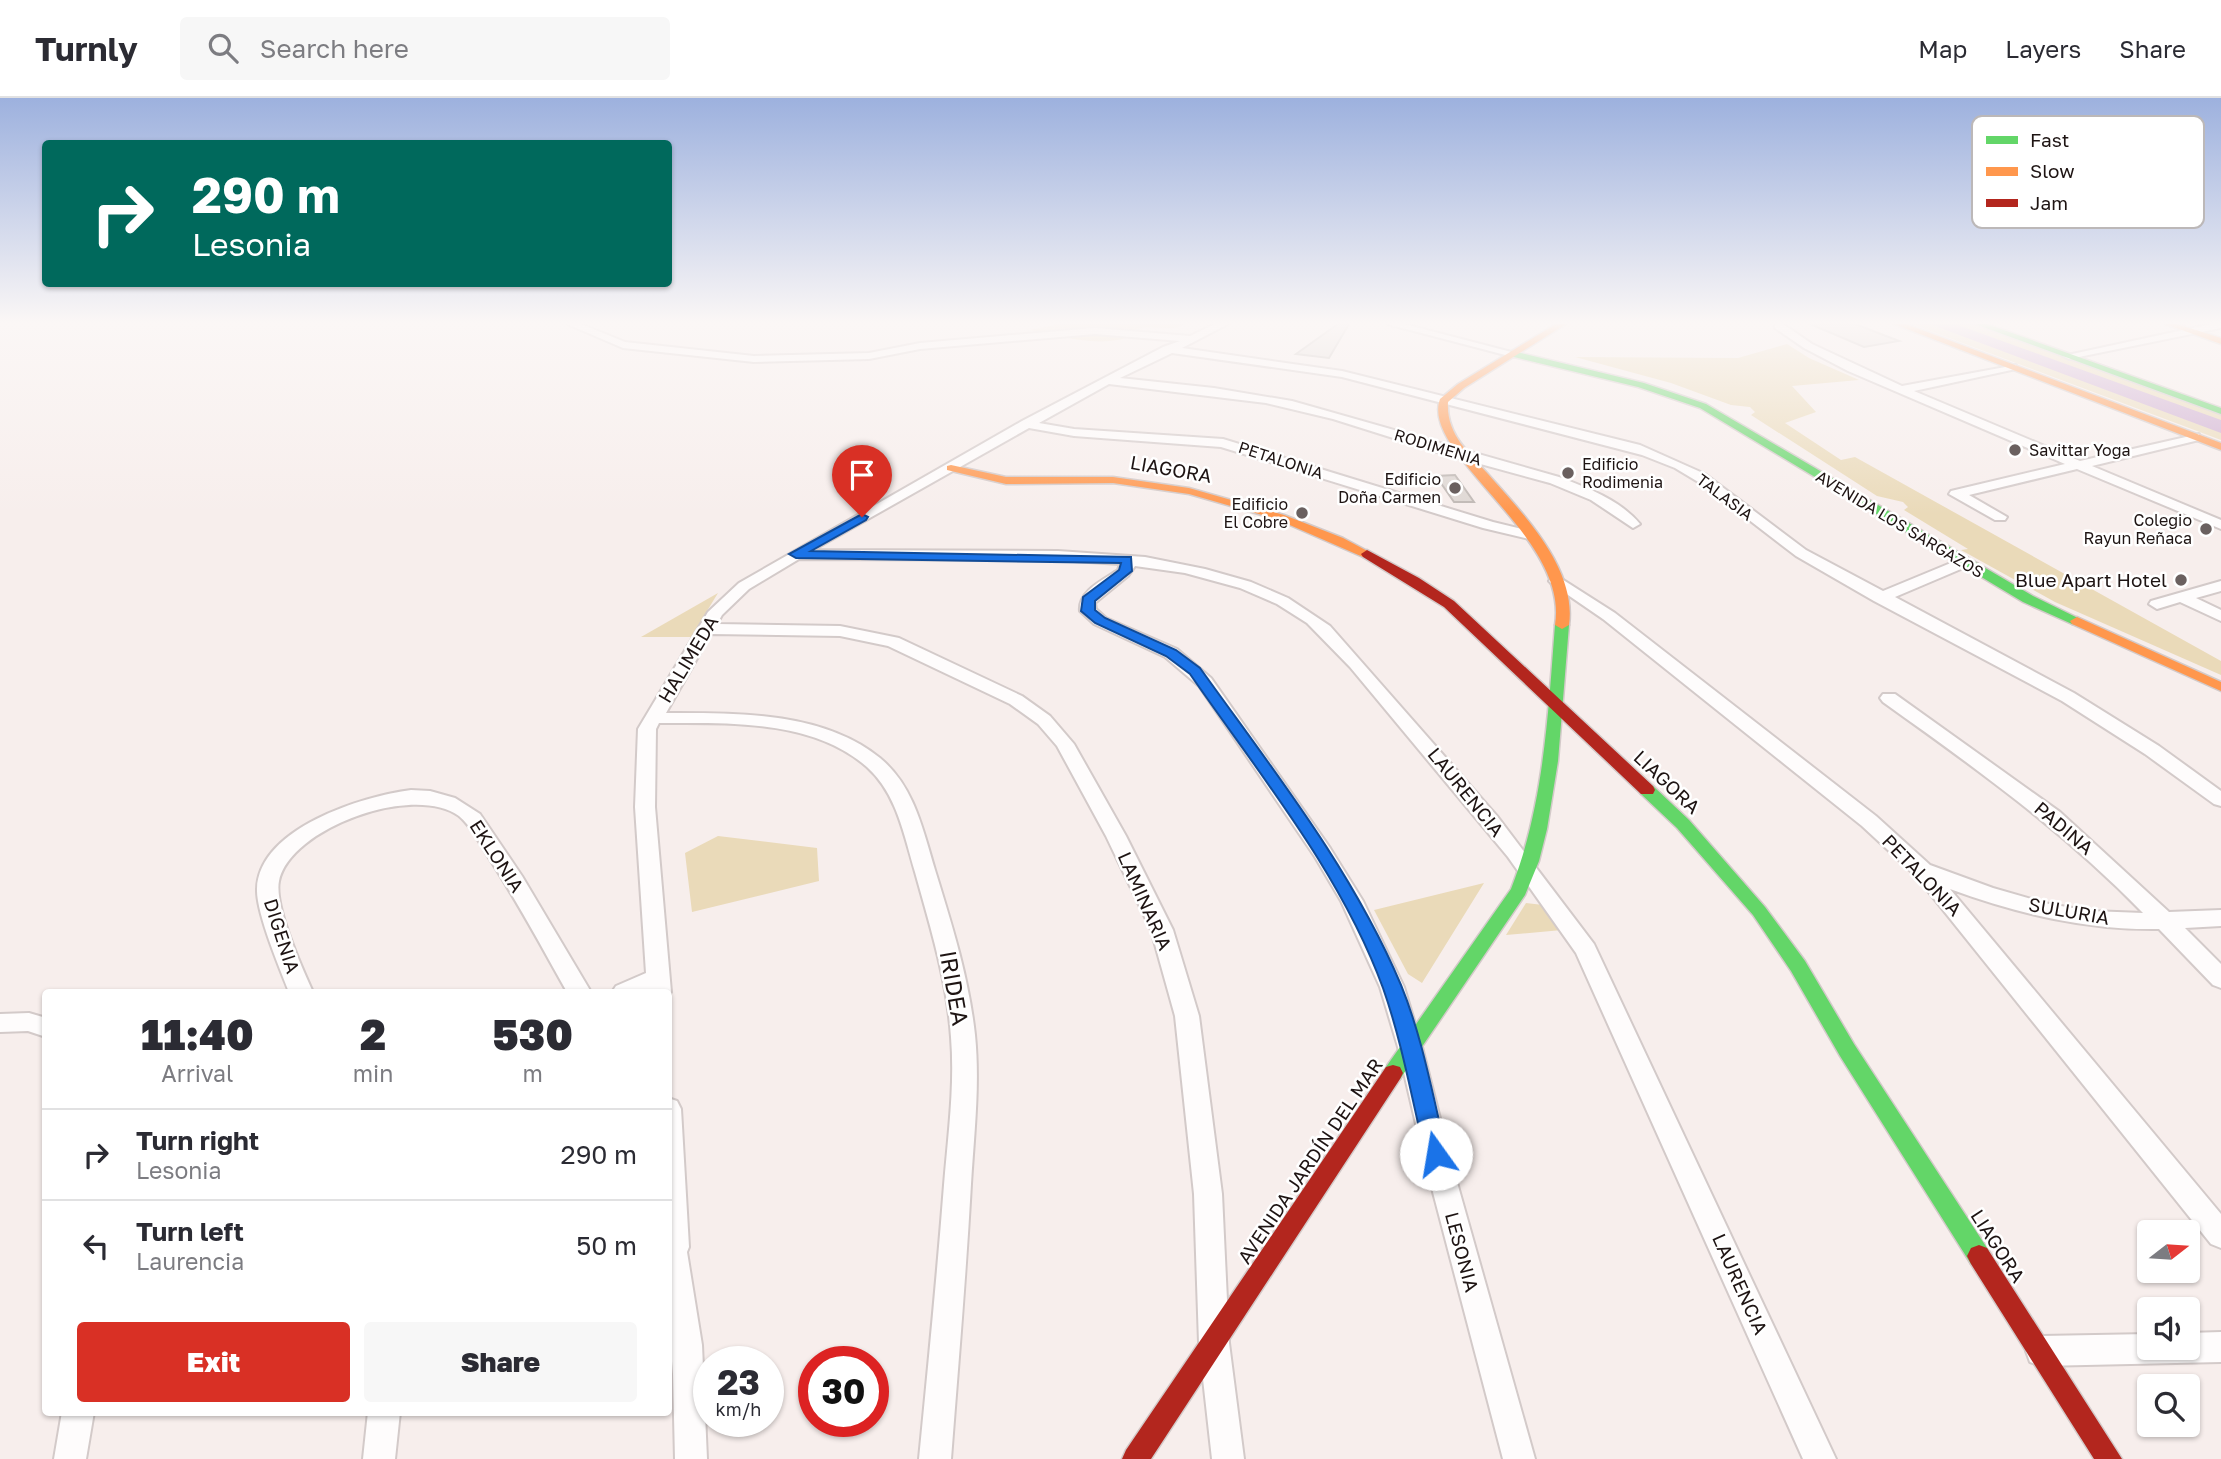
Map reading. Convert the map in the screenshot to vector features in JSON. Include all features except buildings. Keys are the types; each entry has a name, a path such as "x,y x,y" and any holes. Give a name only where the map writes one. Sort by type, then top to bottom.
{"street":[{"name":"HALIMEDA","path":"659,985 645,807 645,744 647,729 705,629 733,594 796,554 1093,388"},
{"name":"RODIMENIA","path":"1174,388 1292,405 1365,424 1466,457 1568,484 1603,501 1633,524"},
{"name":"TALASIA","path":"1389,388 1624,444 1669,461 1710,483 1783,542 1880,598 1992,654 2068,697 2152,750 2221,800"},
{"path":"1443,401 1463,388"},
{"name":"AVENIDA LOS SARGAZOS","path":"1649,388 1709,410 1963,563 2063,617 2221,687"},
{"path":"1895,388 2221,525"},
{"path":"1900,390 1913,388"},
{"path":"2064,388 2221,447"},
{"path":"2156,388 2221,411"},
{"name":"AVENIDA JARDÍN DEL MAR","path":"1135,1459 1410,1047 1519,891 1529,869 1551,750 1564,604 1558,581 1544,555 1444,427 1441,413 1443,401"},
{"name":"PETALONIA","path":"1026,424 1066,432 1180,436 1223,443 1529,535"},
{"path":"2000,517 1956,494 2195,437"},
{"name":"LIAGORA","path":"951,468 1013,481 1104,480 1177,488 1237,504 1333,538 1378,559 1431,591 1555,701 1683,824 1759,911 1798,967 1847,1050 2109,1459"},
{"name":"LAURENCIA","path":"796,554 1127,560 1179,568 1225,580 1275,598 1309,617 1326,632 1450,771 1529,869 1586,950 1821,1459"},
{"name":"LESONIA","path":"1127,560 1128,568 1124,573 1088,600 1088,611 1100,621 1171,653 1205,682 1323,853 1352,901 1392,987 1518,1459"},
{"path":"1880,598 1963,563"},
{"name":"PETALONIA","path":"1558,581 1609,616 1869,821 1922,870 2221,1235"},
{"path":"2157,604 2221,586"},
{"path":"2182,597 2221,616"},
{"name":"LAMINARIA","path":"705,629 840,631 893,642 1016,700 1044,720 1065,744 1111,826 1162,930 1187,1016 1208,1194 1214,1343 1228,1459"},
{"name":"PADINA","path":"1889,698 2051,816 2127,883 2221,979"},
{"name":"IRIDEA","path":"653,718 793,725 828,736 858,752 883,772 901,797 913,824 953,970 962,1026 965,1074 954,1245 935,1459"},
{"name":"EKLONIA","path":"365,804 400,798 429,799 453,805 471,816 507,868 577,989"},
{"name":"DIGENIA","path":"300,989 285,954 269,900 267,884 270,875 282,856 301,838 365,804"},
{"name":"SULURIA","path":"1922,870 2057,913 2128,921 2221,918"},
{"path":"639,989 659,985"},
{"path":"0,1023 29,1022 42,1027"},
{"path":"672,1246 685,1338 691,1459"},
{"path":"2041,1351 2221,1347"},
{"path":"70,1459 77,1416"},
{"path":"379,1459 384,1416"}],"shaded area":[{"path":"1683,388 1793,388 1816,412 1785,423 1841,460 1855,457 2221,661 2221,675 2055,602 1961,550 1968,549 1904,510 1908,507 1903,502 1877,496 1751,415 1755,412 1750,407 1731,405"},
{"path":"2081,388 2155,388 2221,411 2221,440"},
{"path":"2100,388 2131,388 2221,420 2221,433"},
{"path":"718,593 691,637 641,637"},
{"path":"718,836 817,848 819,881 692,912 685,853"},
{"path":"1484,883 1422,983 1408,974 1374,910"},
{"path":"1526,903 1543,905 1562,930 1506,935"}],"traffic: fast":[{"path":"1648,388 1703,406 2028,599 2077,621"},
{"path":"2156,388 2221,411"},
{"path":"1393,1073 1519,891 1530,861 1546,796 1562,625"},
{"path":"1647,790 1683,824 1759,911 1798,966 1847,1050 1979,1256"}],"traffic: slow":[{"path":"1459,388 1443,401 1444,423 1453,442 1519,518 1548,561 1559,583 1564,603 1562,625"},
{"path":"2065,388 2221,447"},
{"path":"951,468 1006,480 1113,480 1189,491 1280,517 1367,554"},
{"path":"2077,621 2221,687"}],"traffic: jam":[{"path":"1367,554 1449,604 1647,790"},
{"path":"1135,1459 1393,1073"},
{"path":"1979,1256 2109,1459"}],"place":[{"name":"Savittar Yoga","path":"2015,450"},
{"name":"Edificio Rodimenia","path":"1568,473"},
{"name":"Edificio Doña Carmen","path":"1455,488"},
{"name":"Edificio El Cobre","path":"1302,513"},
{"name":"Colegio Rayun Reñaca","path":"2206,529"},
{"name":"Blue Apart Hotel","path":"2181,580"}],"route":[{"path":"862,517 796,554 894,558 1003,556 1127,560 1128,568 1124,573 1090,597 1086,607 1088,611 1100,621 1157,645 1195,671 1323,853 1352,901 1392,987 1410,1047 1436,1154"}]}
